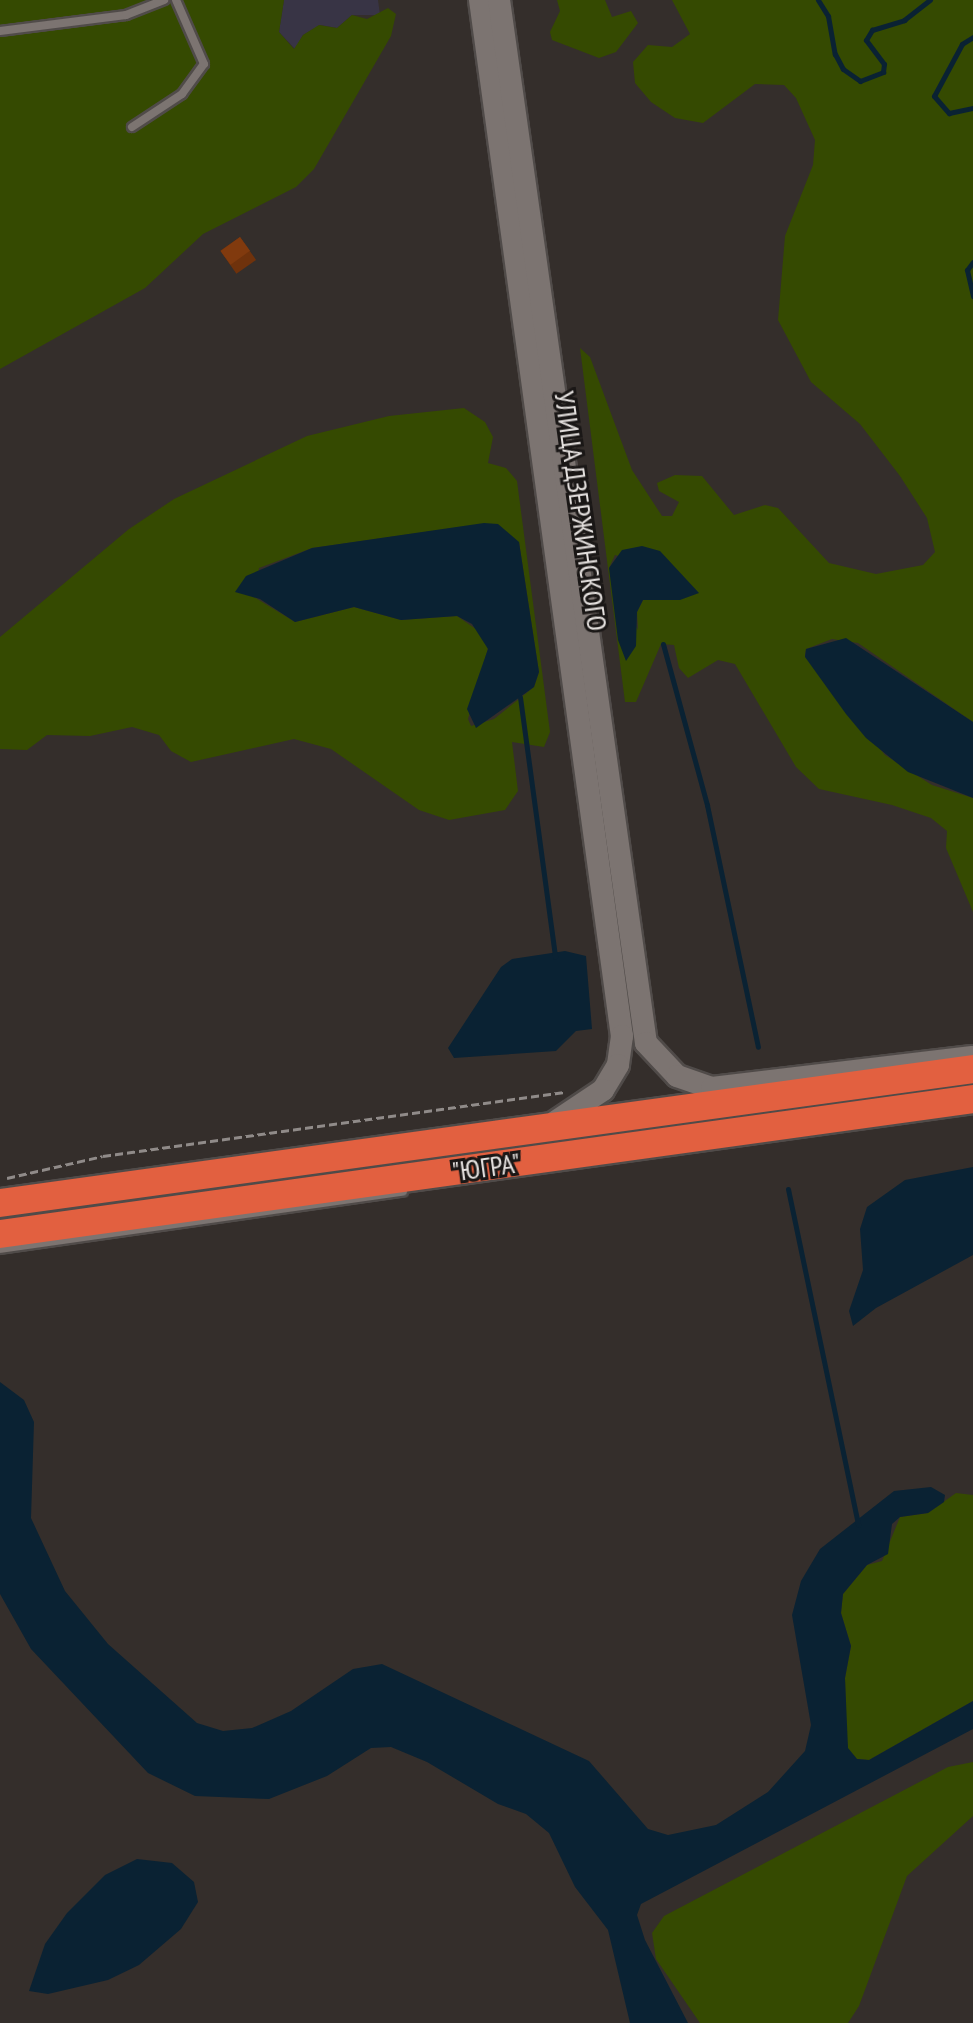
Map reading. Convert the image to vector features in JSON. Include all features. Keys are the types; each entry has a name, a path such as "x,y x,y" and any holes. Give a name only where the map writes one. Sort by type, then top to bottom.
{"highway":[{"name":"\"ЮГРА\"","path":"0,1201 973,1069"},
{"name":"\"ЮГРА\"","path":"0,1234 973,1099"}],"street":[{"name":"УЛИЦА ДЗЕРЖИНСКОГО","path":"480,0 632,1029"},
{"name":"УЛИЦА ДЗЕРЖИНСКОГО","path":"499,0 632,1029"},
{"path":"0,1201 77,1180 577,1099 603,1090 615,1071 632,1029 657,1060 698,1087 747,1100"},
{"path":"698,1087 730,1088 973,1056"},
{"path":"542,1129 577,1099"}],"lane":[{"path":"0,31 126,15 164,0"},
{"path":"132,127 182,94 204,64 176,0"},
{"path":"0,1249 369,1198 572,1154"}],"path":[{"path":"0,1181 103,1156 577,1099"}],"shaded area":[{"path":"284,0 378,0 380,15 352,15 337,28 320,25 303,35 295,49 279,32"}],"green space":[{"path":"0,0 284,0 279,32 294,49 303,35 319,25 337,28 352,15 367,19 388,8 396,14 391,36 314,169 296,187 203,234 145,288 0,369"},
{"path":"557,0 605,0 612,17 631,11 638,23 616,52 599,58 552,40 550,32 560,11"},
{"path":"672,0 973,0 973,722 858,643 832,639 806,649 805,656 885,755 932,785 973,798 973,912 946,848 947,831 931,818 892,805 819,789 796,767 735,664 718,660 688,678 679,668 674,645 661,644 636,702 625,702 580,348 590,357 632,470 662,516 672,516 679,502 659,491 657,483 675,475 702,476 734,515 765,505 778,508 829,563 876,574 923,565 935,552 927,518 900,476 860,424 811,382 778,320 785,236 813,165 815,140 796,98 784,85 755,84 703,123 675,118 651,102 635,83 633,62 648,45 672,47 690,34","holes":["615,555 679,574 695,590 643,600 637,612 638,630 609,568"]},
{"path":"464,408 485,422 493,437 488,463 506,468 517,481 550,732 544,747 512,742 518,791 505,810 449,820 419,810 331,749 294,739 191,762 171,751 159,735 132,727 90,736 47,735 27,750 0,749 0,637 129,529 174,499 307,436 389,416","holes":["461,527 519,542 539,672 534,687 494,719 471,726 468,719 488,648 483,634 457,616 401,620 354,607 295,622 254,597 259,568 312,548"]},
{"path":"956,1493 973,1495 973,1701 869,1760 857,1759 848,1749 846,1735 845,1678 851,1646 841,1613 843,1594 867,1565 882,1561 900,1517 928,1513"},
{"path":"973,1762 973,1816 907,1876 859,2006 848,2023 700,2023 656,1959 652,1933 664,1916 948,1767"}],"water":[{"path":"484,523 498,524 519,542 539,672 534,687 476,728 467,709 488,649 472,624 457,616 401,620 354,607 295,622 260,599 235,592 246,576 312,548"},
{"path":"642,546 660,551 699,593 680,600 643,600 637,612 636,646 626,661 618,640 609,568 622,550"},
{"path":"846,638 973,722 973,798 908,772 866,738 846,714 805,657 806,649"},
{"path":"565,951 586,956 592,1029 576,1031 556,1051 454,1058 448,1048 501,967 512,959"},
{"path":"973,1167 973,1255 876,1308 853,1326 849,1311 863,1270 860,1229 867,1207 905,1180"},
{"path":"0,1382 24,1400 34,1422 31,1518 65,1591 108,1644 197,1723 223,1731 252,1728 291,1711 353,1669 382,1664 589,1761 648,1829 668,1835 716,1825 768,1792 805,1751 811,1725 792,1615 801,1581 820,1549 894,1491 931,1487 945,1495 944,1502 928,1513 900,1517 892,1524 888,1554 867,1565 843,1594 841,1613 851,1646 845,1678 848,1748 857,1759 869,1760 973,1701 973,1729 641,1904 637,1915 645,1940 688,2023 630,2023 608,1930 575,1887 549,1833 526,1814 498,1804 427,1762 391,1747 371,1748 327,1776 269,1799 195,1796 148,1773 31,1649 0,1594"},
{"path":"137,1859 172,1863 194,1882 198,1902 181,1929 139,1965 108,1980 48,1994 29,1991 45,1944 67,1913 105,1875"}],"building":[{"path":"240,237 250,251 231,265 221,251"}],"waterway":[{"path":"818,0 828,16 835,54 843,69 860,81 883,72 884,64 866,40 872,30 904,20 930,0"},
{"path":"973,37 962,44 934,96 949,113 973,108"},
{"path":"973,262 967,270 973,296"},
{"path":"663,644 707,805 758,1047"},
{"path":"520,697 555,957"},
{"path":"788,1189 858,1525"}]}
